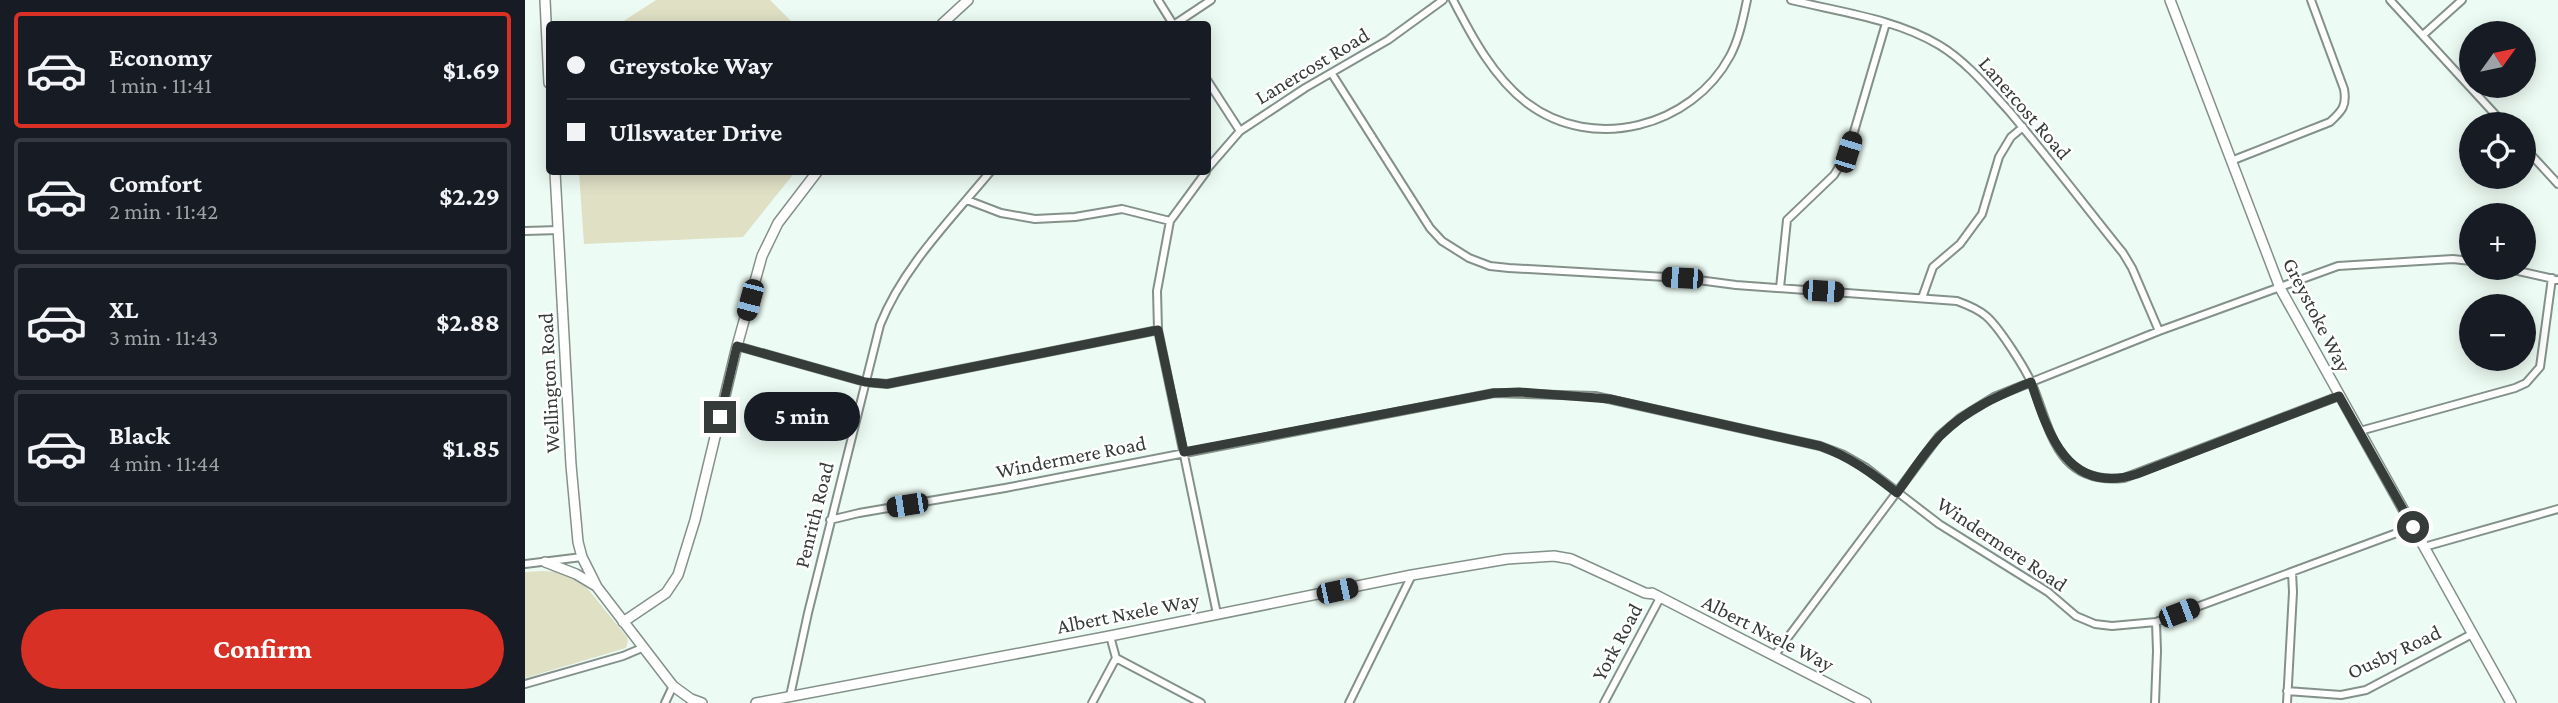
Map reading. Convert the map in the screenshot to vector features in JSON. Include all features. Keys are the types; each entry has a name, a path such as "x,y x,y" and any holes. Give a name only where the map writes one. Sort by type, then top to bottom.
{"main road":[{"path":"545,0 546,21"},
{"path":"945,21 968,0"},
{"name":"Greystoke Way","path":"2170,0 2280,288 2511,703"},
{"name":"Wellington Road","path":"555,175 571,465 578,542 582,557 597,587"},
{"path":"623,622 666,593 678,575 695,520 756,276 778,223 815,175"},
{"name":"Albert Nxele Way","path":"755,703 1110,636 1412,575 1507,559 1518,554 1555,551 1580,559 1647,589 1864,703"},
{"path":"545,562 576,574 597,587 673,686 691,699 702,703"}],"street":[{"path":"1158,0 1172,21"},
{"path":"1179,21 1212,0"},
{"name":"Lanercost Road","path":"1211,165 1240,131 1388,40 1443,0"},
{"path":"1453,0 1470,33 1492,65 1528,104 1559,120 1602,130 1641,126 1664,117 1697,97 1709,86 1729,58 1736,43 1747,0"},
{"name":"Lanercost Road","path":"1791,0 1886,23 1941,46 1966,66 2023,128 2123,253 2159,331"},
{"path":"2231,161 2330,122 2342,111 2346,101 2344,89 2311,0"},
{"path":"2390,0 2493,112"},
{"path":"2423,35 2462,0"},
{"path":"1780,288 1787,220 1834,175 1848,152 1886,23"},
{"path":"1332,74 1430,228 1442,241 1469,258 1490,266 1682,278 1957,301 1986,316 1993,323 2031,382 2046,426 2068,461 2089,473 2114,479 2137,474 2339,396"},
{"path":"1211,86 1240,131"},
{"path":"1922,298 1933,267 1960,244 1982,214 1999,157 2011,137 2023,128"},
{"path":"2536,160 2558,184"},
{"name":"Penrith Road","path":"790,696 874,344 888,305 906,276 988,175"},
{"name":"Lanercost Road","path":"1203,175 1170,221 1157,291 1158,330 1217,614"},
{"path":"967,200 1001,213 1035,219 1075,217 1122,209 1170,221"},
{"path":"525,232 559,230"},
{"path":"1775,656 1939,436 1959,418 1994,397 2309,275 2347,265 2459,260"},
{"path":"2360,431 2526,383 2540,367 2555,279 2536,275"},
{"path":"737,346 865,382 887,384 1158,330"},
{"name":"Windermere Road","path":"831,520 1494,393 1571,394 1610,399 1820,446 1844,455 1865,467 1939,524 2048,592 2076,616 2095,624 2112,626 2156,622 2413,527"},
{"path":"2424,547 2558,509"},
{"path":"525,564 582,557"},
{"path":"2287,703 2292,572"},
{"path":"1349,703 1412,575"},
{"name":"York Road","path":"1604,703 1657,596"},
{"path":"2155,703 2158,651 2156,622"},
{"name":"Ousby Road","path":"2287,691 2341,695 2366,690 2472,634"},
{"path":"1092,703 1116,658 1110,636"},
{"path":"525,684 624,656 642,648"},
{"path":"1116,658 1201,703"},
{"path":"665,703 673,686"}],"green space":[{"path":"656,0 770,0 791,21 624,21"},
{"path":"579,175 793,175 743,237 584,244"},
{"path":"525,572 561,572 583,583 627,637 626,648 525,678"}],"route":[{"path":"720,417 737,346 865,382 887,384 1158,330 1184,452 1494,393 1571,394 1610,399 1820,446 1865,467 1897,493 1939,436 1959,418 1994,397 2031,382 2046,426 2068,461 2089,473 2114,479 2137,474 2339,396 2413,527"}]}
